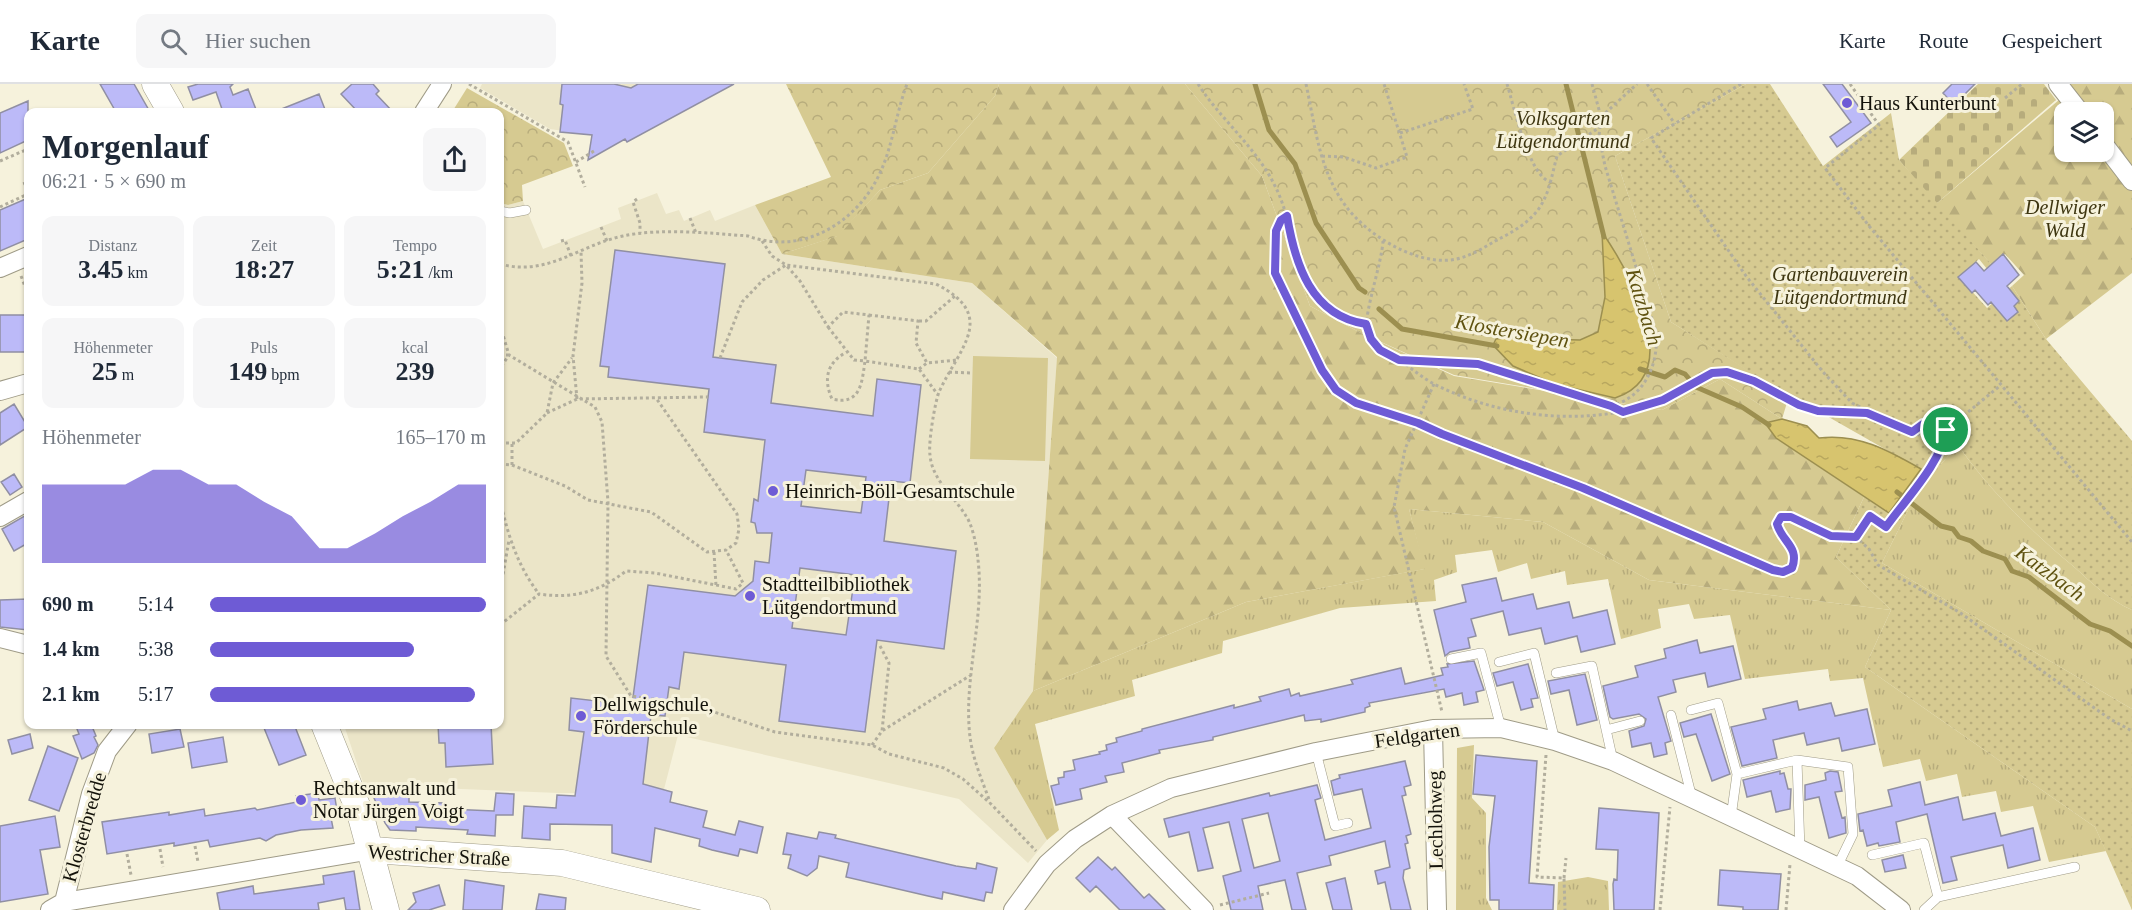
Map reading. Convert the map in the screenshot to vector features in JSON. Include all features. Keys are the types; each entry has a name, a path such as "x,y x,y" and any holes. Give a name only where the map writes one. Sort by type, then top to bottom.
{"street":[{"path":"155,84 169,108"},
{"path":"427,108 442,84"},
{"path":"2058,84 2072,102"},
{"path":"2114,157 2132,181"},
{"path":"0,268 24,258"},
{"path":"0,392 24,384"},
{"path":"0,517 24,503"},
{"path":"0,638 24,644"},
{"name":"Feldgarten","path":"1013,910 1047,864 1075,839 1112,815 1171,788 1316,752 1437,729 1501,728 1551,740 1613,761 1671,791 1857,876 1901,910"},
{"name":"Klosterbredde","path":"57,906 91,794 107,751 124,729"},
{"path":"326,729 356,802 372,850 386,910"},
{"name":"Lechlohweg","path":"1437,729 1437,910"},
{"path":"1112,815 1203,910"},
{"name":"Westricher Straße","path":"57,906 372,850 562,863 757,910"}],"lane":[{"path":"504,212 526,210"},
{"path":"1451,658 1481,653 1501,728"},
{"path":"1499,662 1534,653 1551,740"},
{"path":"1556,674 1592,666 1613,761"},
{"path":"1691,710 1718,703 1737,774 1731,817"},
{"path":"1671,715 1693,800"},
{"path":"1606,730 1640,721"},
{"path":"1316,752 1335,826 1348,823"},
{"path":"1737,774 1797,760 1848,766 1853,834 1837,867"},
{"path":"1796,848 1797,760"},
{"path":"1872,855 1924,843 1938,897"},
{"path":"1924,910 1938,897 2075,867"}],"path":[{"path":"469,84 568,142 585,187"},
{"path":"504,265 518,269 552,263 607,242 640,233 748,236 762,241 793,241 819,235 847,218 858,207 881,171 907,84"},
{"path":"1198,84 1221,116 1257,156 1276,186 1287,216 1294,254 1317,298 1342,318 1366,324"},
{"path":"1306,84 1328,178 1346,207 1383,241 1437,259 1462,257 1507,236 1531,217 1550,190 1557,156 1600,127"},
{"path":"1322,156 1344,156 1376,168 1407,157 1384,84"},
{"path":"1400,134 1473,109 1464,84"},
{"path":"1507,84 1533,163 1542,177 1550,182"},
{"path":"1592,84 1601,117 1600,127 1605,166 1656,332 1658,351 1649,377 1631,398 1611,406"},
{"path":"1631,84 1631,90"},
{"path":"1601,117 1637,84"},
{"path":"1741,84 1651,138 1746,276 1823,372 1852,403 1867,413 1940,446"},
{"path":"1850,84 1879,125 1825,168 1869,226 2132,542"},
{"path":"2005,98 2022,84"},
{"path":"1648,85 1675,124"},
{"path":"0,161 24,151"},
{"path":"576,162 594,151"},
{"path":"0,207 24,196"},
{"path":"637,200 633,202 640,223 640,233"},
{"path":"1287,216 1281,220 1276,231 1275,273 1322,370 1336,390 1356,403 1418,423 1667,522 1773,570 1783,572 1792,568 1795,559 1793,549 1779,530 1777,524 1781,517 1791,517 1831,536 1856,537 1869,549 1878,565 1959,612 2110,719 2132,731"},
{"path":"690,218 696,234"},
{"path":"601,227 607,242"},
{"path":"561,241 565,240 571,256"},
{"path":"762,241 772,256 786,265 800,281 828,327 854,360 918,369 927,363 957,359"},
{"path":"1383,241 1381,265 1366,324 1371,339 1380,350 1434,384 1505,409 1551,417 1623,412 1663,400 1712,373 1727,372 1754,381 1799,405 1818,411 1867,413"},
{"path":"577,399 573,356 582,283 581,252"},
{"path":"720,358 742,302 763,280 786,265 936,284 955,296 965,308 971,325 969,343 949,372 938,395 929,455 944,491 968,517 978,559 978,620 971,675 970,735 976,765 991,804"},
{"path":"828,327 843,312 926,321 955,296"},
{"path":"847,352 836,357 830,365 827,387 832,399 843,402 853,397 861,386 869,315"},
{"path":"918,321 916,343 927,363"},
{"path":"504,338 509,355"},
{"path":"504,355 509,355 577,399 595,407 602,422 608,502 606,656 631,696 693,705 775,732 872,745 889,754 944,768 963,779 991,804 1047,864"},
{"path":"504,362 509,355"},
{"path":"547,413 553,383 573,356"},
{"path":"1399,360 1478,364 1611,406 1623,412"},
{"path":"918,369 938,395"},
{"path":"949,372 972,373"},
{"path":"1434,384 1405,449 1394,507 1442,710 1437,729"},
{"path":"1856,537 1870,516 1886,527 1932,464 1946,430 2001,385"},
{"path":"504,443 512,444 520,440 547,413 577,399 708,397"},
{"path":"504,464 512,465 565,486 588,500 651,512 707,552 726,550 736,543 739,529 738,514 656,398"},
{"path":"1912,432 1923,424 1946,430"},
{"path":"512,444 512,465"},
{"path":"504,518 509,540 518,562 538,594"},
{"path":"504,569 509,540"},
{"path":"504,621 538,594 572,595 606,586 626,571 655,573 736,589 743,583 726,550"},
{"path":"714,552 716,586"},
{"path":"880,646 889,663 882,731"},
{"path":"872,745 882,731 971,675"},
{"path":"1551,740 1537,877 1564,878"},
{"path":"1660,910 1671,791"},
{"path":"195,846 198,862"},
{"path":"1786,910 1796,848"},
{"path":"160,849 164,869"},
{"path":"127,854 132,877"},
{"path":"1565,910 1566,858"},
{"path":"1203,910 1269,893"}],"shaded area":[{"path":"482,84 734,84 627,142 625,139 590,146 592,135 550,129 480,88"},
{"name":"Heinrich-Böll-Gesamtschule","path":"657,193 666,214 679,210 684,221 710,210 715,221 755,205 782,254 972,283 1057,358 1033,691 994,748 1047,840 1028,863 959,799 678,735 663,793 559,793 364,785 345,729 504,729 504,204 523,201 543,249 621,219 618,208"}],"green space":[{"path":"786,84 999,84 995,96 928,173 880,190 838,236 782,254 755,205 831,177"},
{"path":"999,84 1185,84 1262,176 1310,306 1359,332 1454,376 1662,410 1720,379 1782,419 1776,438 1864,497 1836,557 1891,610 1649,580 1543,522 1409,509 1425,569 1246,602 1033,691 1057,357 972,283 782,254 837,236 880,190 928,173 995,96"},
{"name":"Volksgarten Lütgendortmund","path":"1185,84 1746,84 1615,156 1671,322 1789,396 1782,419 1720,379 1662,410 1454,375 1359,332 1310,306 1262,176"},
{"path":"1388,84 1462,84 1469,107 1402,129"},
{"name":"Gartenbauverein Lütgendortmund","path":"1746,84 1770,84 1823,166 1891,113 1899,160 1992,265 1987,269 1979,259 1959,277 1987,308 2012,286 2046,339 2132,441 2132,610 2101,591 2026,524 1983,478 1958,445 1918,490 1882,563 2132,709 2132,910 2095,827 1865,667 1891,610 1836,557 1864,497 1889,513 1920,469 1753,374 1671,322 1615,156"},
{"path":"1978,84 2044,84 2056,100 1936,204 1899,160"},
{"name":"Dellwiger Wald","path":"2058,84 2132,84 2132,273 2046,339 2012,286 2024,275 2005,254 1992,265 1936,204 2054,104 2054,162 2114,162 2114,102 2057,102 2066,94"},
{"path":"467,88 502,108 454,108"},
{"path":"504,109 564,143 573,166 522,185 523,201 504,204"},
{"path":"973,356 1048,358 1045,461 970,459"},
{"path":"1958,445 1983,478 2026,524 2101,591 2132,610 2132,709 1882,563 1918,490"},
{"path":"1409,509 1543,522 1649,580 1891,610 1865,667 2095,827 2106,851 2049,862 2033,806 2001,812 1996,791 1962,797 1957,774 1926,781 1920,759 1883,767 1863,678 1830,681 1828,669 1745,679 1730,615 1694,619 1689,604 1658,609 1661,628 1621,639 1608,579 1567,585 1565,571 1531,579 1527,563 1498,572 1492,550 1455,555 1457,572 1434,580 1436,601 1340,608 1223,641 1222,653 1132,680 1135,696 1035,724 1059,830 1047,840 994,748 1033,691 1246,602 1424,569"},
{"path":"1474,745 1472,798 1486,813 1486,898 1492,910 1456,910 1457,748"},
{"path":"1588,877 1608,881 1609,910 1557,910 1558,882"}],"water":[{"path":"1602,232 1637,295 1646,320 1650,345 1647,367 1636,386 1615,398 1555,384 1513,366 1493,345 1496,339 1505,338 1580,340 1598,332 1605,297"},
{"path":"1782,419 1807,426 1819,438 1846,438 1872,444 1921,469 1889,513 1776,438 1765,423"}],"building":[{"path":"100,84 134,84 148,108 114,108"},
{"path":"198,84 233,84 230,87 233,95 248,89 255,108 222,108 216,92 193,100 188,87"},
{"path":"352,84 373,84 379,91 376,94 389,108 354,108 341,94"},
{"path":"562,84 614,84 631,88 638,84 734,84 627,142 625,139 588,160 592,135 560,132 563,105 560,104"},
{"name":"Haus Kunterbunt","path":"1823,84 1842,84 1871,123 1837,147 1830,137 1851,122"},
{"path":"1952,84 1975,84 1954,105 1943,93"},
{"path":"319,94 324,108 284,108"},
{"path":"28,101 28,108 24,108 24,142 0,153 0,113"},
{"path":"24,200 24,241 0,251 0,210"},
{"path":"615,250 725,264 713,357 776,365 771,403 873,416 877,379 921,385 910,483 891,481 884,541 956,551 944,649 877,640 865,732 779,721 786,665 684,652 679,689 669,687 665,716 651,715 643,784 672,792 670,802 707,811 703,827 735,835 739,821 763,827 757,853 740,849 738,856 712,850 699,846 700,839 655,828 651,862 612,853 612,825 550,824 550,840 522,838 524,806 556,808 557,795 575,796 584,732 569,730 571,698 632,705 648,585 735,596 753,581 755,561 769,563 772,533 757,533 755,523 751,522 754,499 758,501 765,440 704,432 709,389 608,377 609,367 600,366","holes":["806,470 866,477 861,513 801,506","800,568 855,575 846,635 792,628"]},
{"path":"2003,254 2019,275 2007,286 2019,301 2014,306 2018,312 2007,321 1991,302 1988,305 1975,290 1972,293 1958,277 1976,262 1984,271"},
{"path":"0,315 24,315 24,352 0,352"},
{"path":"14,404 24,420 24,430 0,445 0,413"},
{"path":"14,474 22,487 10,495 1,482"},
{"path":"24,516 24,545 14,551 2,529"},
{"path":"1496,578 1502,601 1533,594 1537,609 1569,602 1573,618 1607,610 1615,644 1581,652 1577,636 1545,644 1541,628 1509,635 1503,611 1471,619 1476,636 1468,638 1470,648 1450,652 1445,656 1434,610 1466,602 1462,585"},
{"path":"24,599 24,630 0,627 0,600"},
{"path":"1697,640 1700,653 1733,646 1741,679 1708,687 1705,673 1673,680 1676,692 1658,697 1671,741 1665,743 1667,754 1654,757 1651,743 1632,747 1629,731 1644,726 1646,719 1639,714 1613,719 1610,717 1603,686 1638,677 1635,666 1666,658 1664,649"},
{"path":"1474,661 1484,690 1476,692 1478,702 1464,705 1462,693 1446,697 1444,689 1369,703 1370,706 1365,708 1365,712 1321,722 1321,719 1305,721 1304,715 1213,737 1213,740 1159,750 1160,753 1122,763 1124,772 1105,776 1107,782 1080,789 1082,799 1056,805 1051,786 1059,784 1058,778 1064,777 1064,772 1075,770 1073,760 1100,754 1099,752 1107,750 1106,745 1117,742 1116,738 1142,731 1142,729 1234,705 1234,708 1261,701 1259,697 1289,689 1291,696 1299,693 1300,696 1353,684 1351,680 1401,668 1405,684 1443,675 1441,668 1448,667 1447,664"},
{"path":"1528,664 1538,698 1531,699 1533,707 1521,710 1513,682 1497,686 1493,673"},
{"path":"1585,674 1597,720 1577,725 1569,690 1551,694 1548,681"},
{"path":"1797,701 1799,710 1831,703 1835,716 1867,709 1875,744 1842,751 1839,738 1807,745 1804,733 1773,740 1777,758 1742,766 1731,727 1766,719 1763,709"},
{"path":"1711,714 1730,774 1712,781 1696,734 1684,737 1680,723"},
{"path":"77,729 93,729 98,745 94,753 82,759 73,736 79,734"},
{"path":"180,729 184,747 152,753 149,734"},
{"path":"264,729 296,729 306,755 279,765"},
{"path":"438,729 491,729 493,764 446,767 445,743 439,743"},
{"path":"30,734 33,748 12,754 8,740"},
{"path":"223,737 227,762 192,768 188,743"},
{"path":"48,746 78,758 59,811 29,800"},
{"path":"1476,755 1537,761 1529,883 1554,885 1553,910 1499,910 1499,900 1490,900 1489,847 1495,796 1473,794"},
{"path":"1405,761 1411,785 1404,787 1406,795 1402,796 1411,834 1406,836 1408,843 1405,844 1410,868 1404,870 1403,878 1411,910 1391,910 1385,882 1378,884 1375,871 1390,867 1385,841 1329,856 1331,865 1297,873 1306,910 1292,910 1285,880 1258,886 1263,910 1231,910 1223,876 1241,871 1229,822 1203,828 1213,868 1198,871 1189,832 1169,837 1164,819 1269,793 1270,796 1317,785 1321,798 1315,800 1325,840 1371,828 1362,789 1334,795 1331,781 1340,778 1339,775","holes":["1268,813 1280,861 1254,868 1242,819"]},
{"path":"1780,771 1780,774 1784,773 1788,789 1791,789 1790,809 1776,812 1771,791 1747,797 1743,780"},
{"path":"1838,772 1842,791 1835,792 1842,818 1845,817 1846,833 1829,838 1819,797 1805,800 1805,785 1826,780 1825,773"},
{"path":"1920,782 1925,805 1958,797 1963,820 1995,813 2001,836 2033,828 2040,860 2008,868 2003,845 1951,857 1957,880 1943,883 1927,814 1896,822 1900,842 1867,846 1863,830 1860,831 1858,814 1892,806 1888,790"},
{"path":"370,789 409,790 409,802 444,803 443,807 448,809 494,811 496,793 514,794 513,815 496,815 495,836 467,834 468,830 416,827 416,831 390,830"},
{"path":"318,793 319,800 335,798 338,817 331,818 333,828 301,830 276,835 266,841 260,838 210,847 208,840 107,854 102,822 204,809 205,816 255,808 257,810 297,802 296,796"},
{"path":"1599,808 1659,813 1654,910 1614,910 1613,884 1614,879 1617,880 1618,850 1596,849"},
{"path":"55,816 60,847 40,850 48,894 0,902 0,826"},
{"path":"819,832 836,835 835,838 956,866 976,869 977,863 997,868 992,893 986,892 984,901 943,892 942,899 846,877 849,863 819,856 817,868 807,876 788,868 791,855 783,854 787,833 817,839"},
{"path":"1903,855 1906,868 1885,872 1882,860"},
{"path":"1098,857 1112,870 1115,867 1144,898 1149,894 1165,910 1120,910 1096,886 1090,892 1076,878"},
{"path":"1720,870 1781,874 1778,910 1743,910 1743,907 1718,905"},
{"path":"354,871 360,910 346,910 344,898 318,903 319,910 220,910 217,893 253,886 254,894 324,884 323,876"},
{"path":"1345,878 1352,910 1333,910 1326,883"},
{"path":"465,880 504,886 502,910 463,910"},
{"path":"439,885 445,905 429,910 408,910 416,902 413,893"},
{"path":"539,894 566,898 565,910 536,910"}],"waterway":[{"name":"Klostersiepen","path":"1255,84 1269,130 1295,164 1316,223 1359,288 1365,292"},
{"name":"Katzbach","path":"1566,84 1604,237"},
{"name":"Klostersiepen","path":"1379,309 1402,329 1497,346"},
{"name":"Katzbach","path":"1640,369 1665,377 1675,370 1685,374 1696,387 1742,407 1769,425"},
{"name":"Katzbach","path":"1897,492 1941,526 1953,529 1959,537 1971,541 1983,551 2005,559 2012,571 2029,577 2090,624 2110,631 2132,646"}],"place":[{"name":"Haus Kunterbunt","path":"1847,103"},
{"name":"Heinrich-Böll-Gesamtschule","path":"773,491"},
{"name":"Stadtteilbibliothek Lütgendortmund","path":"750,596"},
{"name":"Dellwigschule, Förderschule","path":"581,716"},
{"name":"Rechtsanwalt und Notar Jürgen Voigt","path":"301,800"}],"route":[{"path":"1287,216 1294,254 1300,271 1317,298 1342,318 1366,324 1371,339 1380,350 1399,360 1414,363 1478,364 1569,395 1611,406 1623,412 1663,400 1712,373 1727,372 1754,381 1799,405 1818,411 1867,413 1912,432 1923,424 1946,430 1932,464 1886,527 1870,516 1856,537 1831,536 1791,517 1781,517 1777,524 1779,530 1793,549 1795,559 1792,568 1783,572 1766,568 1698,535 1418,423 1356,403 1336,390 1322,370 1275,273 1273,253 1276,231 1281,220 1287,216"}]}
